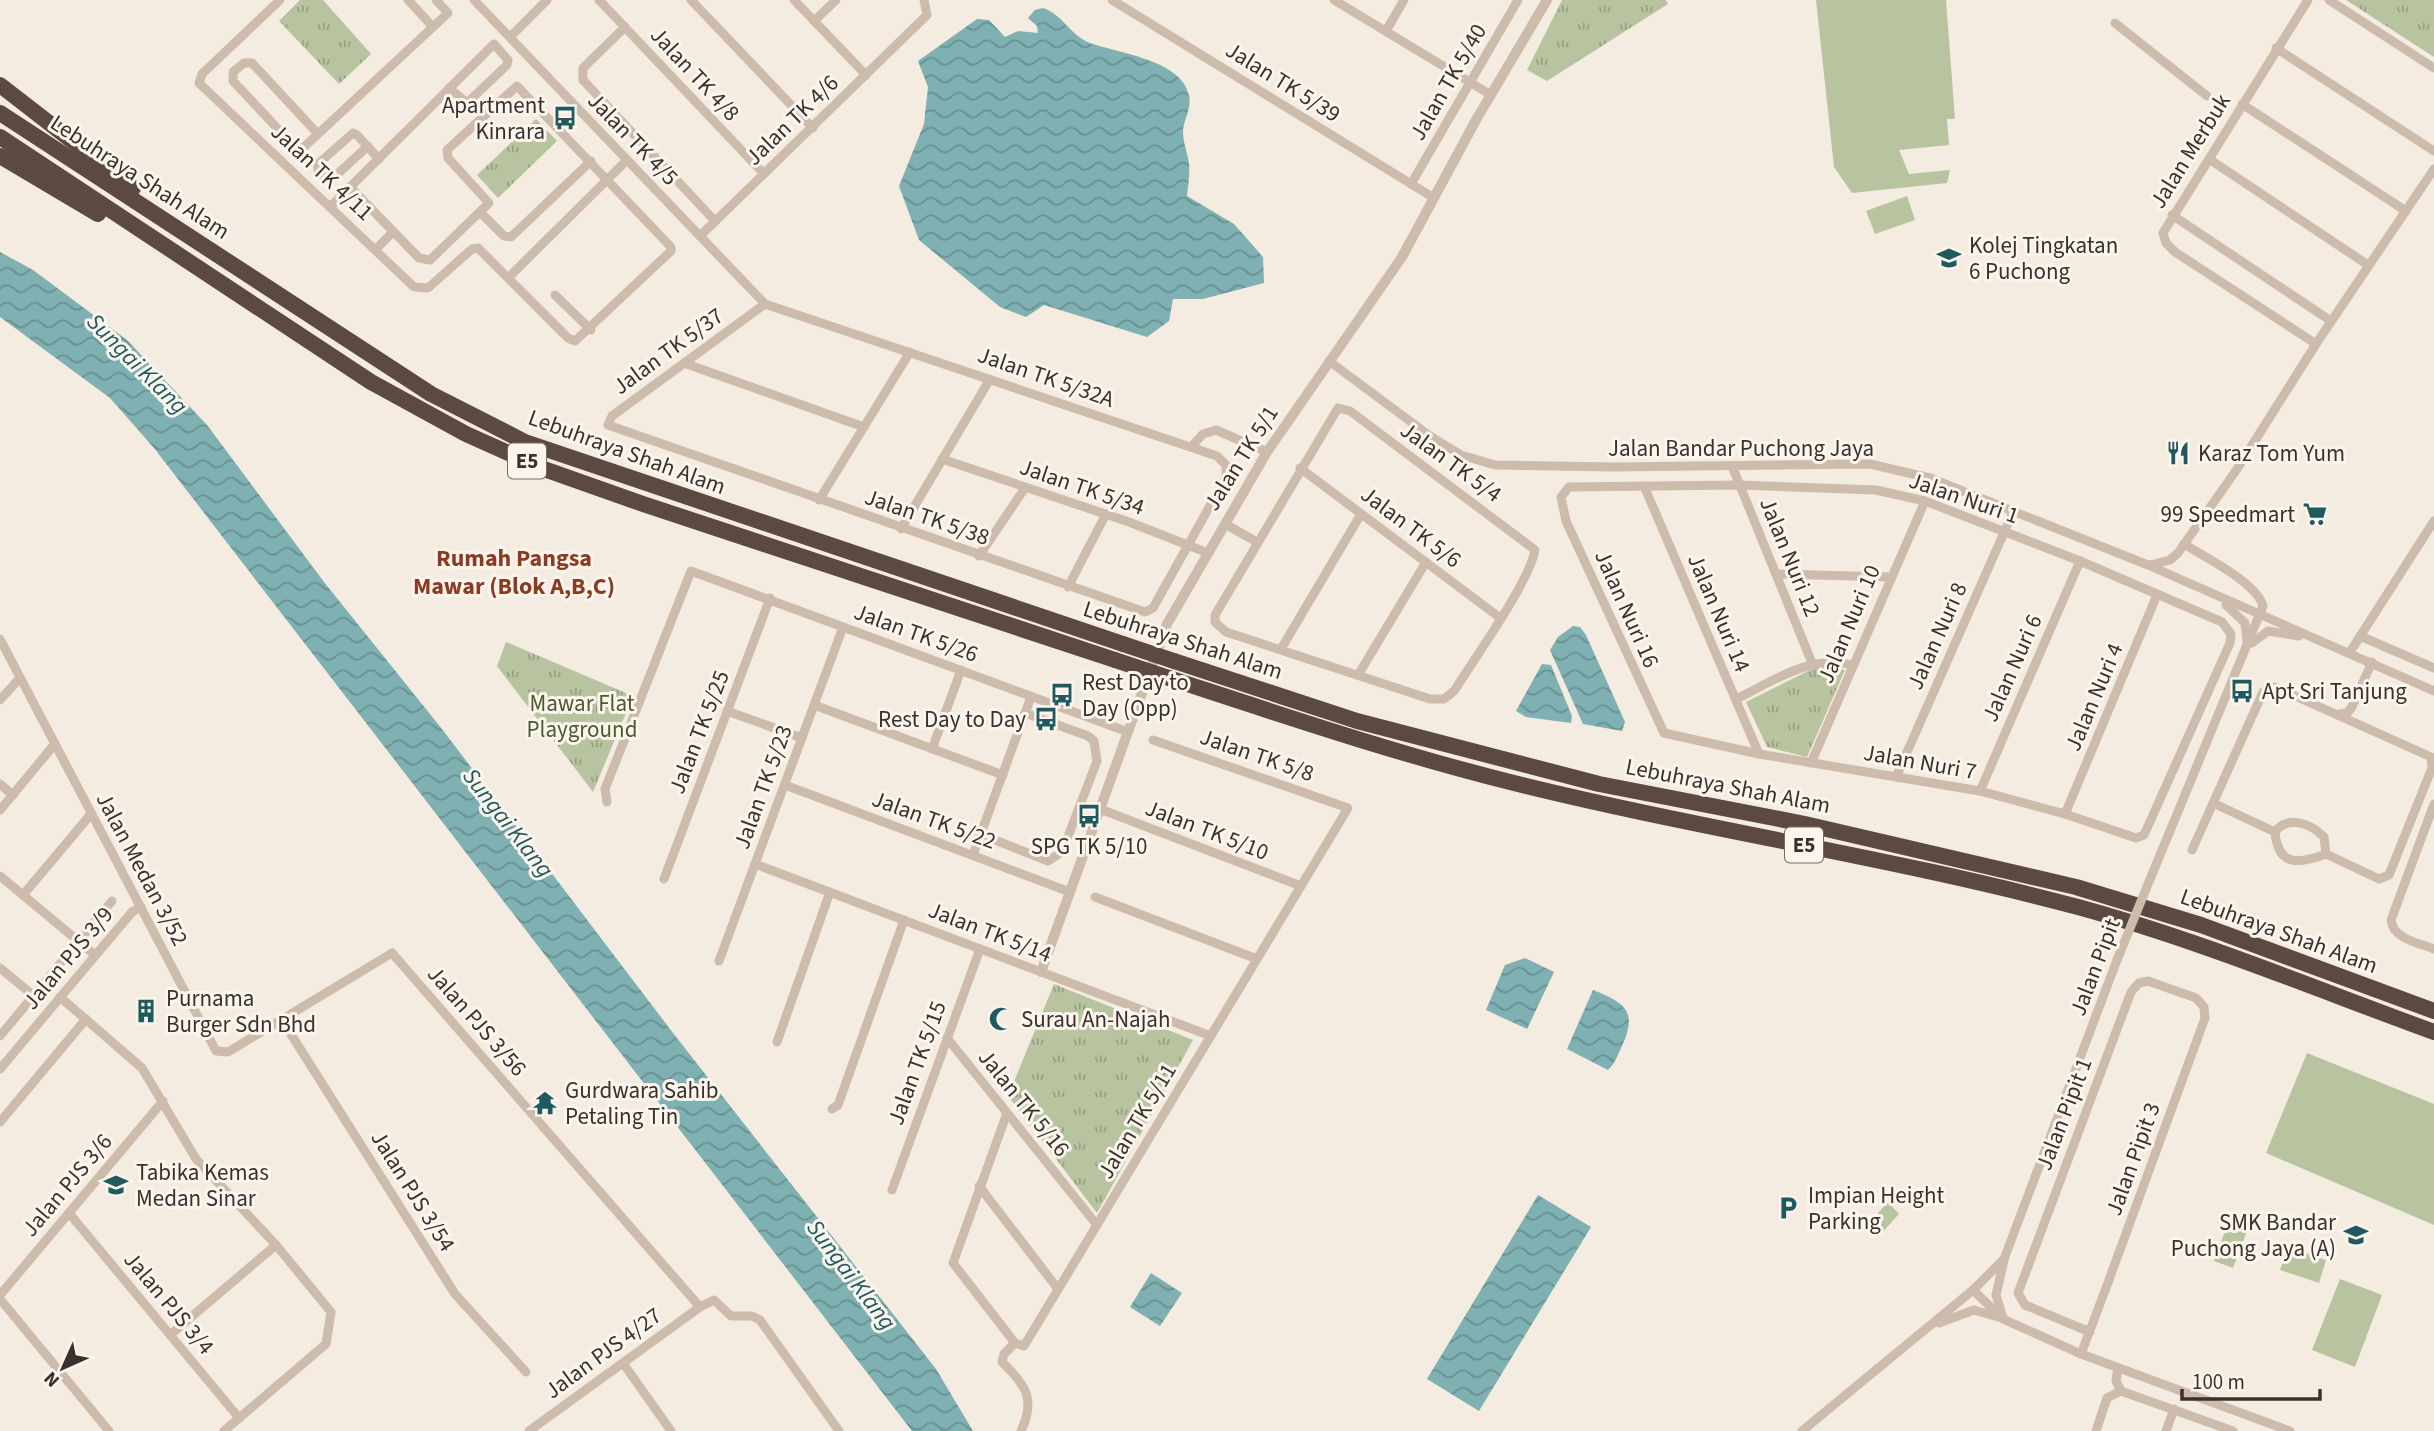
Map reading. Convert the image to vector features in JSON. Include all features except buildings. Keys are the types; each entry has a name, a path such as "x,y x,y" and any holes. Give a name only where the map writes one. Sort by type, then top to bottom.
{"highway":[{"path":"0,85 96,161 290,304"},
{"name":"Lebuhraya Shah Alam","path":"0,113 431,394 524,442 1357,721 1598,784 1805,824 2076,887 2201,925 2434,1011"},
{"name":"Lebuhraya Shah Alam","path":"0,137 371,382 466,434 544,468 1371,744 1512,783 1951,876 2081,908 2202,946 2434,1032"},
{"path":"0,156 204,273"}],"street":[{"name":"Jalan TK 4/11","path":"280,0 202,74 199,83 418,290 429,288 472,249 478,248 509,277"},
{"path":"408,0 433,27"},
{"path":"318,134 252,63 244,62 233,72 233,81 293,145 304,147 318,134 433,27 448,13 436,0"},
{"name":"Jalan TK 4/5","path":"474,0 765,304"},
{"path":"510,37 547,0"},
{"name":"Jalan TK 4/8","path":"599,0 764,174"},
{"path":"691,0 813,128"},
{"name":"Jalan TK 4/6","path":"700,236 866,75 794,0"},
{"path":"814,21 836,0"},
{"path":"866,75 927,15 924,0"},
{"name":"Jalan TK 5/39","path":"1112,0 1434,198"},
{"path":"1334,0 1491,94"},
{"path":"1386,31 1405,0"},
{"name":"Jalan TK 5/40","path":"1411,184 1518,0"},
{"name":"Jalan TK 5/1","path":"1041,972 1167,624 1267,452 1402,257 1491,94 1547,0"},
{"name":"Jalan Merbuk","path":"2308,0 2163,233 2170,248 2316,344"},
{"path":"2329,0 2434,68"},
{"path":"2115,23 2207,96"},
{"path":"625,27 583,68 583,80 715,221"},
{"path":"331,206 494,44 508,60 507,65 467,103 450,89"},
{"path":"2276,48 2434,152"},
{"path":"350,187 419,258 426,261 488,206 486,199 446,153 514,87 521,88 608,179 671,247 671,251 580,341 571,340 509,277 608,179 627,160"},
{"path":"2242,104 2406,211"},
{"path":"368,146 332,179 325,178 318,172 318,164 349,134 357,135 368,146 379,159"},
{"path":"2209,159 2368,265"},
{"path":"481,213 504,236 511,237 591,161"},
{"path":"2148,565 2170,560 2184,544 2237,469 2331,321 2434,169"},
{"path":"2172,215 2331,321"},
{"path":"376,249 393,232"},
{"path":"555,295 591,330"},
{"name":"Jalan TK 5/32A","path":"765,304 1217,456 1226,464 1226,477 1188,545"},
{"name":"Jalan TK 5/37","path":"619,431 608,425 612,416 765,304"},
{"path":"819,500 910,352"},
{"name":"Jalan Bandar Puchong Jaya","path":"1329,361 1430,436 1461,455 1495,465 1870,464 1930,478 2148,565 2434,691"},
{"path":"684,363 864,427"},
{"path":"901,529 990,379"},
{"name":"Jalan TK 5/4","path":"1300,468 1333,412 1343,408 1527,542 1535,550 1533,563 1499,618"},
{"path":"1191,447 1203,435 1216,430 1267,452"},
{"name":"Jalan TK 5/38","path":"619,431 1145,612 1153,608 1188,545"},
{"name":"Jalan TK 5/34","path":"942,459 1106,514 1208,553"},
{"name":"Jalan Nuri 12","path":"1732,466 1812,663"},
{"path":"1300,468 1215,615 1216,622 1226,632 1430,699 1444,699 1454,691 1499,618"},
{"name":"Jalan TK 5/6","path":"1300,468 1499,618"},
{"name":"Jalan Nuri 1","path":"1569,488 1740,485 1876,490 1925,501 2080,561 2222,622 2231,634 2230,643 2149,828"},
{"name":"Jalan Nuri 14","path":"1644,486 1759,754"},
{"path":"979,556 1025,488"},
{"name":"Jalan Nuri 16","path":"1569,488 1561,497 1566,521 1660,729 1678,738"},
{"name":"Jalan Nuri 10","path":"1811,763 1925,501"},
{"name":"Jalan Nuri 8","path":"1896,777 2014,510"},
{"path":"1068,587 1106,514"},
{"path":"1281,649 1361,514"},
{"path":"2350,652 2434,521"},
{"path":"1225,524 1257,542"},
{"path":"2184,544 2256,592 2263,606 2261,615"},
{"name":"Jalan Nuri 6","path":"1980,791 2080,561"},
{"path":"1358,675 1426,562"},
{"name":"Jalan TK 5/26","path":"607,802 606,789 691,571 1128,732"},
{"path":"1776,574 1890,577"},
{"path":"2211,594 2245,623 2246,649"},
{"name":"Jalan Nuri 4","path":"2065,814 2157,595"},
{"name":"Jalan TK 5/25","path":"664,879 770,598"},
{"name":"Jalan Pipit","path":"1802,1431 1973,1290 2004,1258 2153,872 2261,615"},
{"name":"Jalan TK 5/23","path":"719,961 844,626"},
{"path":"2246,649 2257,637 2276,630 2339,647"},
{"path":"2360,636 2434,667"},
{"name":"Jalan Medan 3/52","path":"0,639 216,1051 228,1052 282,1020"},
{"path":"1736,699 1812,663 1832,660 1852,665"},
{"path":"2337,714 2347,713 2352,707 2372,662"},
{"path":"932,749 961,670"},
{"path":"0,700 20,678"},
{"path":"2192,850 2263,692 2269,687 2361,724 2431,757 2431,768 2389,875 2378,879 2326,854 2302,863 2289,859 2276,845 2275,832 2284,822 2291,821 2311,828 2324,837 2326,854"},
{"path":"973,855 1031,697"},
{"path":"814,705 1003,775"},
{"path":"2352,707 2361,724"},
{"path":"727,711 802,738"},
{"path":"980,834 1048,861 1056,857 1062,852 1092,773 1098,751 1088,736 1025,713"},
{"name":"Jalan Nuri 7","path":"1678,738 1980,791 2065,814 2136,838 2149,828"},
{"name":"Jalan TK 5/8","path":"1153,740 1348,808"},
{"path":"0,810 54,745"},
{"path":"0,785 13,795"},
{"name":"Jalan TK 5/22","path":"785,785 1070,892"},
{"path":"2213,803 2275,832"},
{"path":"2434,804 2392,926 2400,935 2434,949"},
{"name":"Jalan TK 5/11","path":"1021,1431 1029,1410 1028,1399 1020,1381 1002,1363 1004,1354 1019,1345 1058,1289 1348,808"},
{"name":"Jalan TK 5/10","path":"1100,809 1301,887"},
{"path":"23,895 91,814"},
{"name":"Jalan TK 5/14","path":"755,864 1210,1036"},
{"path":"0,876 95,955"},
{"path":"776,1042 830,892"},
{"path":"1095,897 1257,959"},
{"path":"0,1036 112,901"},
{"name":"Jalan PJS 3/9","path":"1,1065 132,912 142,906"},
{"path":"832,1109 838,1105 904,920"},
{"name":"Jalan TK 5/15","path":"892,1191 979,949"},
{"name":"Jalan PJS 3/56","path":"282,1020 392,953 700,1307"},
{"path":"0,968 34,996"},
{"name":"Jalan Pipit 1","path":"2090,1332 2021,1302 2018,1293 2131,992 2139,983 2148,981 2177,991"},
{"name":"Jalan Pipit 3","path":"2081,1354 2205,1018 2204,1007 2196,999 2177,991"},
{"path":"60,997 142,1068 196,1159 276,1245 331,1312 328,1340 224,1431"},
{"path":"0,1122 86,1019"},
{"name":"Jalan PJS 3/54","path":"282,1020 455,1294 526,1372"},
{"name":"Jalan TK 5/16","path":"947,1038 1097,1225"},
{"name":"Jalan PJS 3/6","path":"0,1297 163,1101"},
{"path":"1007,1113 953,1263 1019,1345"},
{"path":"979,1186 1058,1289"},
{"name":"Jalan PJS 3/4","path":"69,1213 239,1418"},
{"path":"170,1335 276,1245"},
{"path":"2003,1318 1996,1295 2004,1258"},
{"path":"1973,1290 2003,1318"},
{"path":"0,1297 109,1431"},
{"path":"700,1307 714,1300 731,1316 751,1316 760,1320 839,1431"},
{"name":"Jalan PJS 4/27","path":"529,1431 700,1307"},
{"path":"1926,1329 1974,1310 2003,1318 2081,1354 2290,1431"},
{"path":"623,1363 671,1431"},
{"path":"2118,1368 2118,1392"},
{"path":"2095,1431 2107,1398 2118,1392 2232,1431"},
{"path":"2166,1431 2174,1409"}],"green space":[{"path":"300,0 323,0 371,54 339,84 279,21"},
{"path":"1562,0 1666,0 1668,4 1547,81 1527,70"},
{"path":"1816,0 1946,0 1955,119 1947,119 1949,145 1899,150 1909,174 1950,170 1947,183 1852,193 1834,167"},
{"path":"2346,0 2434,0 2434,57"},
{"path":"536,119 557,141 498,198 477,175"},
{"path":"1907,196 1915,220 1875,234 1866,211"},
{"name":"Mawar Flat Playground","path":"506,642 633,696 593,792 497,666"},
{"path":"1818,666 1845,670 1807,757 1767,747 1746,702"},
{"path":"1054,984 1193,1040 1097,1213 1008,1096"},
{"path":"2307,1053 2434,1104 2434,1225 2266,1153"},
{"path":"1888,1202 1899,1214 1878,1237 1866,1226"},
{"path":"2229,1221 2248,1228 2233,1268 2214,1261"},
{"path":"2288,1247 2326,1260 2319,1283 2280,1270"},
{"path":"2340,1279 2382,1295 2355,1367 2312,1350"}],"water":[{"path":"1043,8 1056,15 1083,40 1162,66 1184,84 1190,101 1183,132 1189,164 1187,196 1234,224 1263,257 1264,283 1203,299 1173,299 1169,321 1147,337 1044,305 1026,317 1000,307 919,240 899,186 924,124 928,87 918,61 977,19 989,20 1005,37 1018,31 1038,33 1037,26 1028,18 1035,10"},
{"name":"Sungai Klang","path":"0,252 33,270 127,340 207,425 324,582 442,729 673,1033 936,1369 973,1431 912,1431 154,448 110,398 0,317"},
{"path":"1573,626 1580,627 1586,635 1625,722 1622,731 1583,724 1550,650 1558,637"},
{"path":"1542,664 1551,665 1572,716 1571,723 1526,717 1516,711"},
{"path":"1525,958 1554,972 1527,1029 1486,1010 1505,965"},
{"path":"1593,990 1620,1004 1628,1016 1627,1034 1608,1070 1567,1049"},
{"path":"1538,1195 1591,1227 1479,1411 1427,1379"},
{"path":"1151,1273 1182,1293 1160,1326 1130,1307"}],"place":[{"name":"Apartment Kinrara","path":"565,118"},
{"name":"Kolej Tingkatan 6 Puchong","path":"1949,258"},
{"name":"Karaz Tom Yum","path":"2178,453"},
{"name":"99 Speedmart","path":"2315,514"},
{"name":"Apt Sri Tanjung","path":"2242,691"},
{"name":"Rest Day to Day (Opp)","path":"1062,695"},
{"name":"Rest Day to Day","path":"1046,719"},
{"name":"SPG TK 5/10","path":"1089,816"},
{"name":"Purnama Burger Sdn Bhd","path":"146,1011"},
{"name":"Surau An-Najah","path":"1001,1019"},
{"name":"Gurdwara Sahib Petaling Tin","path":"545,1103"},
{"name":"Tabika Kemas Medan Sinar","path":"116,1185"},
{"name":"Impian Height Parking","path":"1788,1208"},
{"name":"SMK Bandar Puchong Jaya (A)","path":"2356,1235"}],"district":[{"name":"Rumah Pangsa Mawar (Blok A,B,C)","path":"514,572"}]}
